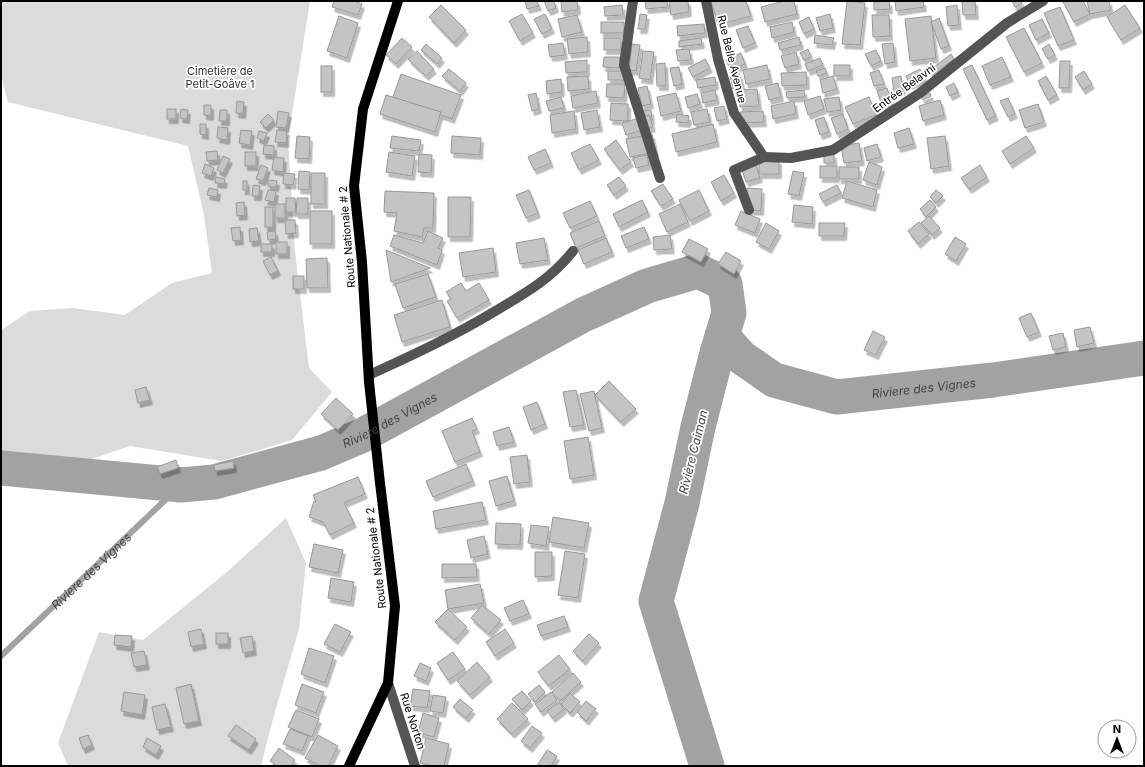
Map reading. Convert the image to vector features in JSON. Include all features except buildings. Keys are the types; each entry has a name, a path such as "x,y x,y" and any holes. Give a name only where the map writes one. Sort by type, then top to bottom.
{"main road":[{"name":"Route Nationale # 2","path":"349,766 388,683 395,606 369,378 362,262 354,186 363,109 398,1"}],"street":[{"path":"633,1 624,65 660,178"},
{"name":"Rue Belle Avenue","path":"706,1 718,59 734,113 764,157"},
{"name":"Entrée Belavni","path":"764,157 791,158 833,150 920,93 1007,23 1043,1"},
{"path":"749,210 734,170 764,157"},
{"path":"369,378 428,348 522,296 561,266 573,251"},
{"name":"Rue Norton","path":"388,683 415,766"}],"green space":[{"name":"Cimetière de Petit-Goâve 1","path":"1,1 310,1 288,139 295,252 309,368 332,392 292,440 222,461 130,446 50,473 1,456 1,330 30,311 72,308 125,315 172,283 212,273 204,215 188,146 8,102 1,76"},
{"path":"286,518 306,563 299,629 261,766 68,766 58,743 99,632 143,640 227,572"}],"waterway":[{"name":"Rivière Caiman","path":"1,468 181,485 214,482 321,453 361,436 583,315 647,286 698,271 725,284 729,313 698,427 682,503 656,601 707,766"},
{"name":"Riviere des Vignes","path":"722,336 741,357 774,380 837,397 993,380 1144,358"},
{"name":"Riviere des Vignes","path":"1,656 181,485"}]}
